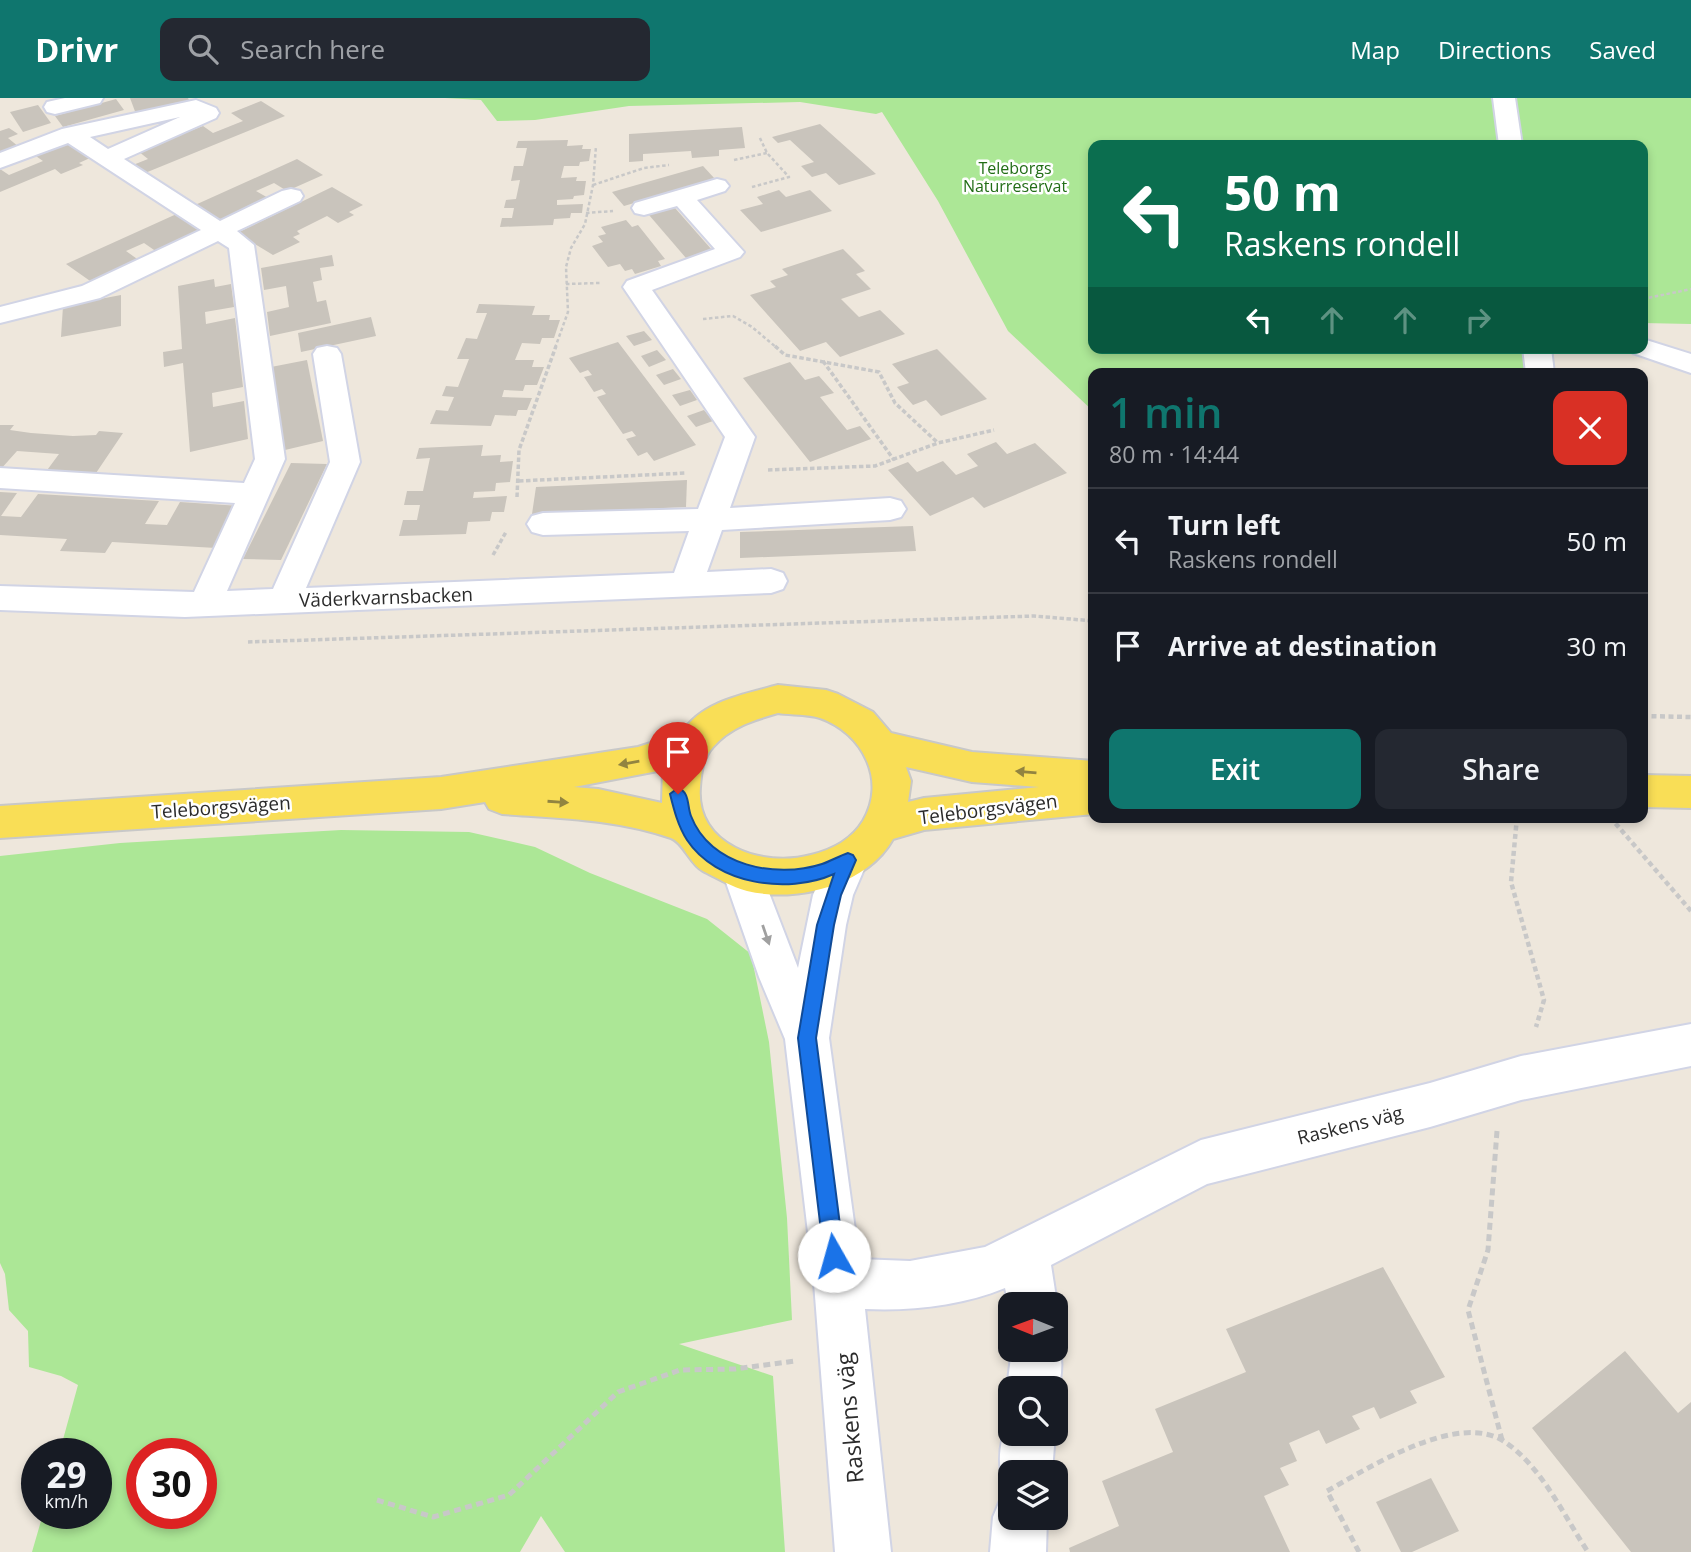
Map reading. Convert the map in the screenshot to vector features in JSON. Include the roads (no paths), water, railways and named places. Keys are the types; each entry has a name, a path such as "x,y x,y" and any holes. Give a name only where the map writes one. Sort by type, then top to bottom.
{"main road":[{"path":"768,700 812,701 844,712 869,730 882,746 890,764 893,785 883,825 868,844 848,860 823,871 769,877 742,871 709,853 687,825 679,805 678,784 683,763 707,728 736,710 768,700"},
{"name":"Teleborgsvägen","path":"0,822 441,793 638,762 677,752 694,744"},
{"name":"Teleborgsvägen","path":"882,746 972,766 1088,776"},
{"path":"1648,792 1691,792"},
{"name":"Teleborgsvägen","path":"441,793 598,805 687,825"},
{"name":"Teleborgsvägen","path":"883,825 936,812 1088,799"}],"street":[{"path":"55,107 92,98"},
{"path":"1504,98 1510,140"},
{"path":"0,161 70,134 196,107 208,113 106,158"},
{"path":"70,134 241,245 270,459 205,604"},
{"path":"644,208 717,186"},
{"path":"0,315 91,292 291,196"},
{"path":"681,196 731,252 636,288 740,438 686,584"},
{"path":"1648,349 1691,363"},
{"path":"284,601 345,462 327,354"},
{"path":"0,478 254,494"},
{"path":"543,524 709,520 891,509"},
{"name":"Väderkvarnsbacken","path":"0,598 205,604 771,581"},
{"name":"Raskens väg","path":"848,860 833,895 826,925 807,1038 838,1283 863,1552"},
{"name":"Raskens väg","path":"742,871 765,930 786,998 807,1038"},
{"name":"Raskens väg","path":"838,1283 910,1286 990,1270 1201,1163 1430,1105 1521,1077 1691,1045"},
{"path":"1025,1251 1030,1292"},
{"path":"1018,1552 1019,1530"}],"park label":[{"name":"Teleborgs Naturreservat","path":"1015,177"}]}
